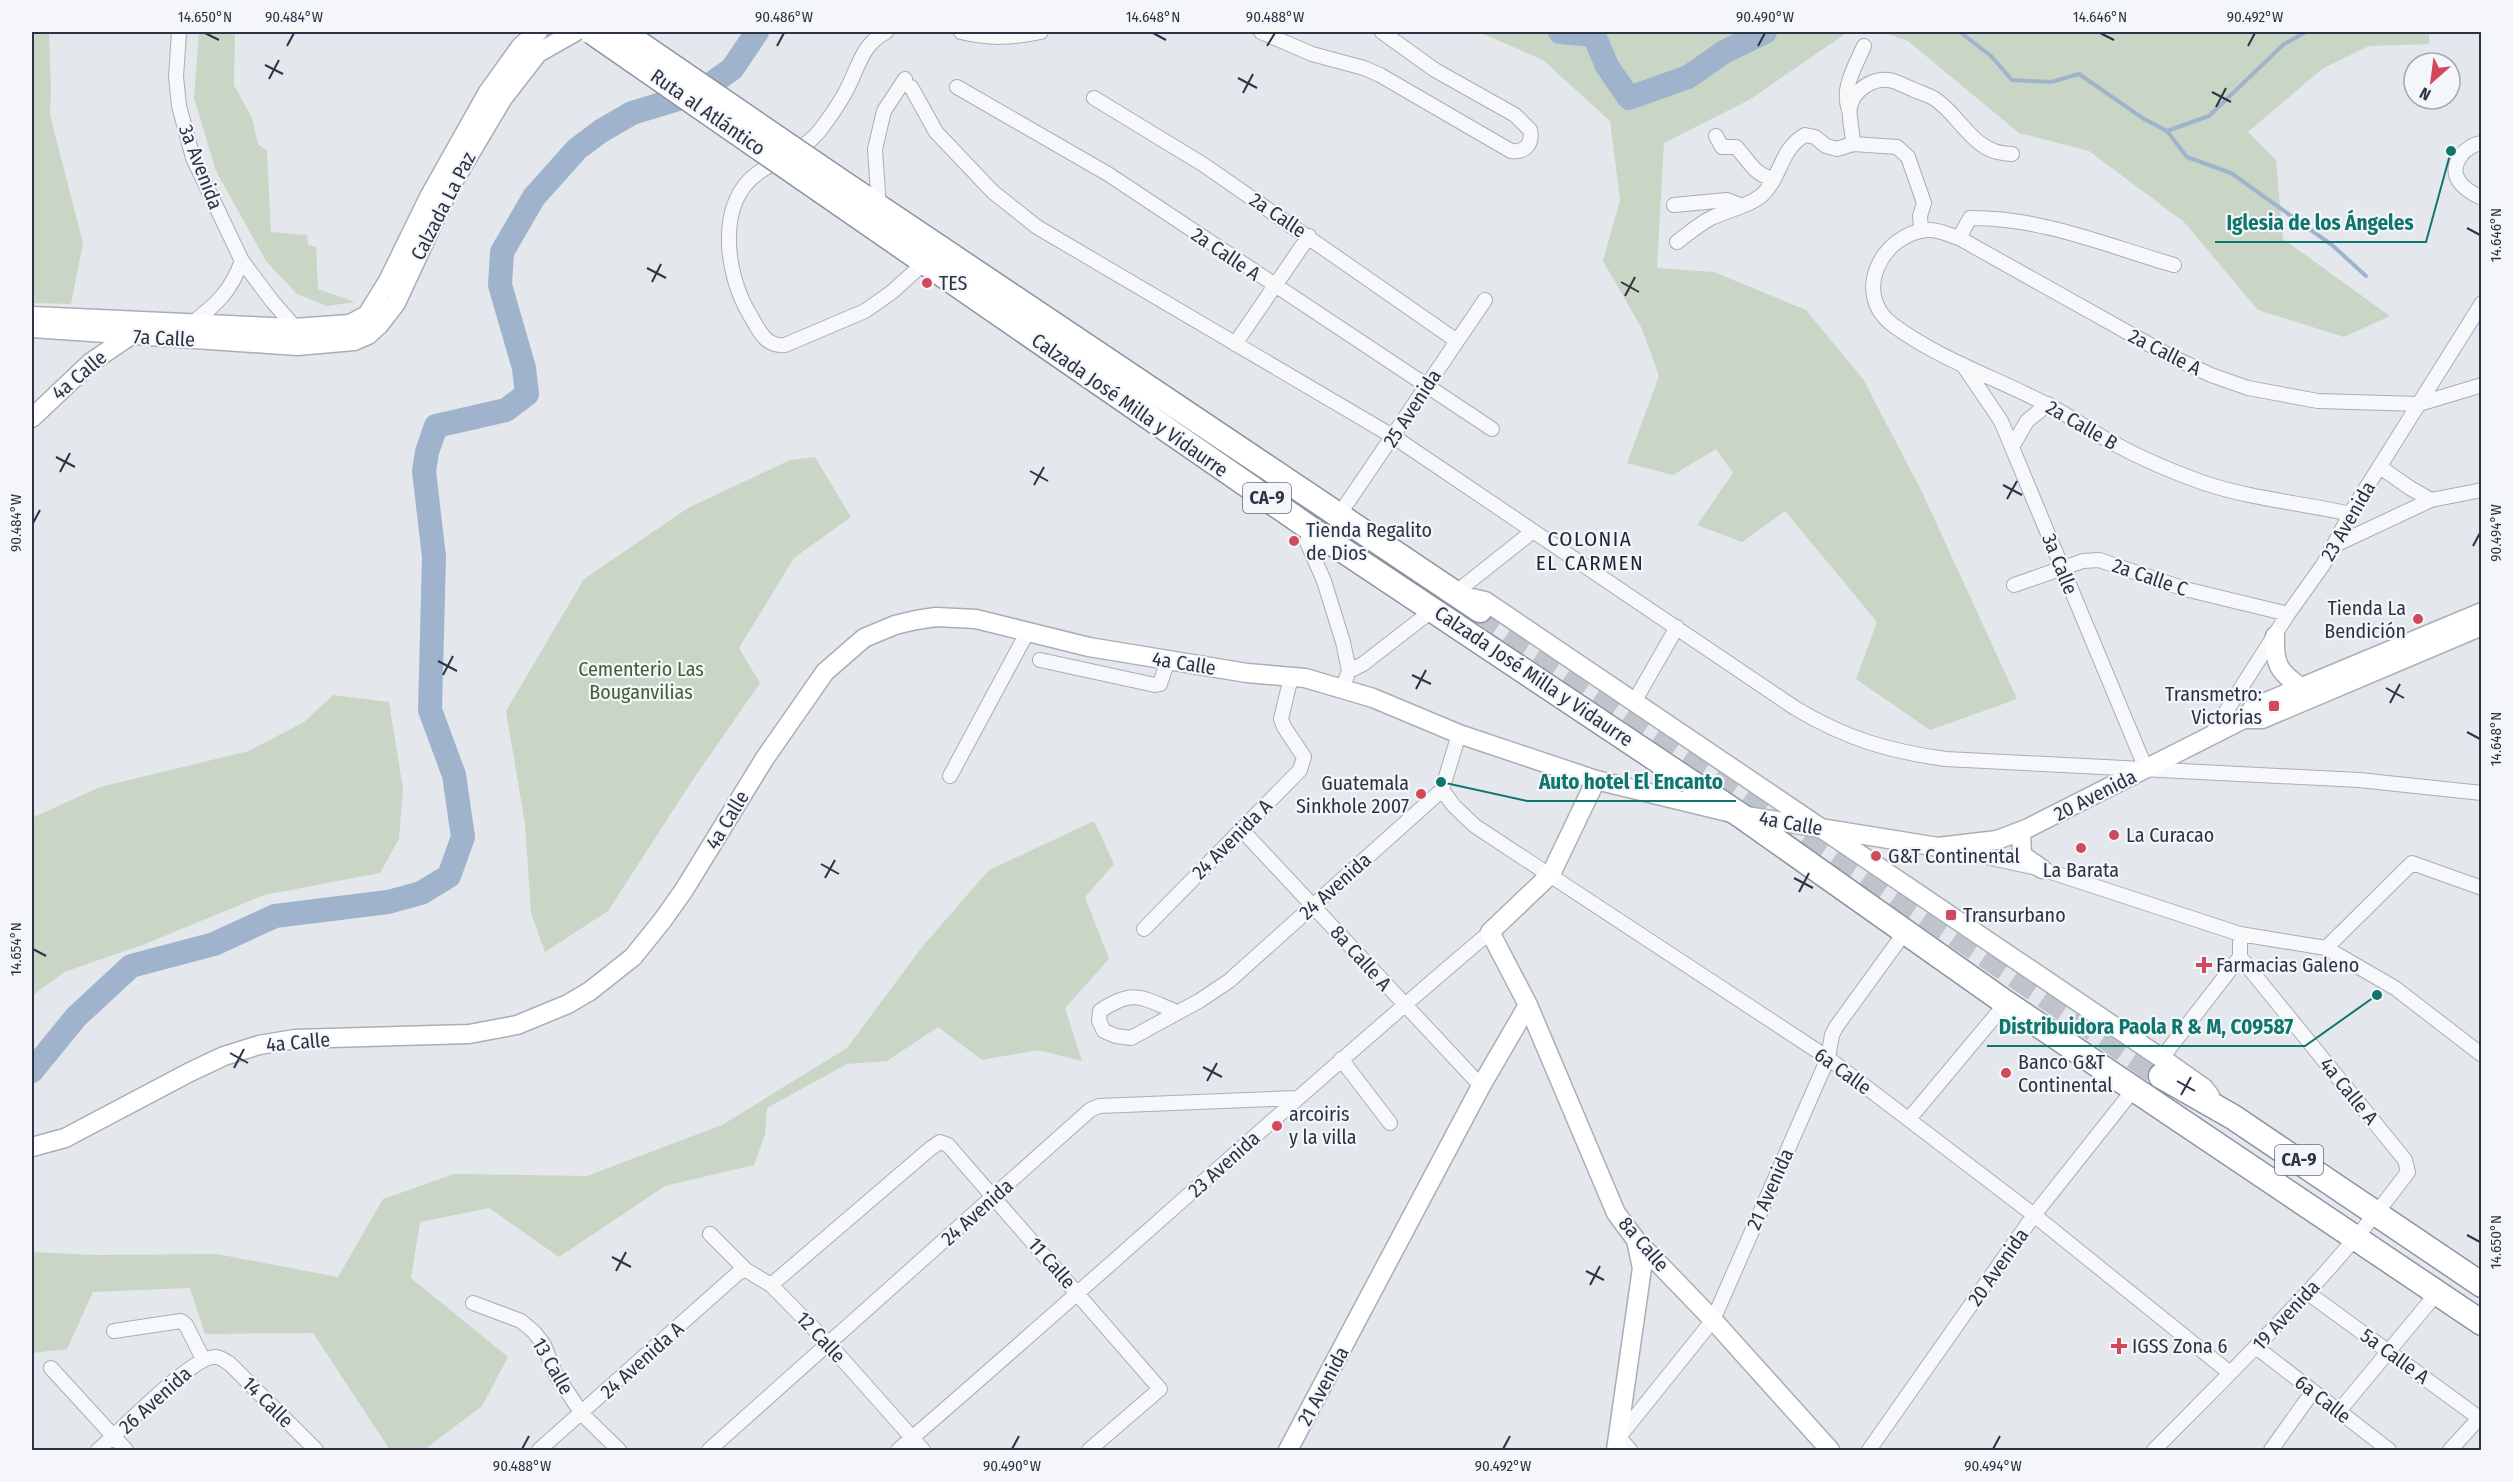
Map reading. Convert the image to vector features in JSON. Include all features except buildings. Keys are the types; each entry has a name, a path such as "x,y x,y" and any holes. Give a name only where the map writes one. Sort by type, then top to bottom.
{"highway":[{"name":"Ruta al Atlántico","path":"592,32 829,184"},
{"name":"Ruta al Atlántico","path":"622,32 829,184"},
{"name":"Calzada José Milla y Vidaurre","path":"829,184 879,207 1480,610"},
{"name":"Calzada José Milla y Vidaurre","path":"829,184 924,263 1311,529 1740,815 2006,1003 2481,1323"},
{"name":"Calzada José Milla y Vidaurre","path":"2161,1067 2473,1279"},
{"path":"2281,1188 2299,1188 2345,1219 2361,1220 2376,1212"},
{"path":"2356,1238 2365,1233 2384,1232 2444,1272 2473,1279"}],"main road":[{"name":"Calzada La Paz","path":"370,323 429,197 483,102 521,46 538,32"},
{"name":"Calzada La Paz","path":"370,323 396,303 449,189 503,98 538,53 574,32"},
{"name":"7a Calle","path":"32,316 192,323 300,339"},
{"name":"4a Calle","path":"32,418 90,363 130,336 145,321"},
{"path":"300,339 350,324 370,323"},
{"name":"7a Calle","path":"32,328 130,336 300,339"},
{"name":"Calzada José Milla y Vidaurre","path":"1457,594 1485,601 1878,868 2161,1067"},
{"name":"20 Avenida","path":"1938,847 1997,840 2021,831 2244,719 2254,707 2481,616"},
{"name":"20 Avenida","path":"2244,719 2262,719 2481,616"},
{"name":"4a Calle","path":"32,1147 65,1138 190,1072 224,1056 259,1045 295,1039 469,1035 517,1025 568,1004 615,973 648,941 684,890 765,758 825,672 864,638 895,626 936,617 976,619 1089,647 1167,660 1247,673 1305,678 1373,698 1459,734 1596,780 1740,815 1938,847"},
{"path":"2275,636 2274,656 2284,676 2301,687"},
{"name":"23 Avenida","path":"1490,932 1551,874 1596,780"},
{"path":"2021,831 2022,855 2042,868"},
{"path":"1878,868 1886,854 1902,841"},
{"name":"8a Calle","path":"1490,932 1528,1005 1616,1213 1636,1240 1713,1320 1830,1450"},
{"name":"21 Avenida","path":"1288,1450 1481,1086 1528,1005"},
{"path":"1621,1446 1641,1268 1636,1240"}],"street":[{"name":"3a Avenida","path":"179,32 176,77 179,106 193,158 242,261 300,339"},
{"path":"886,32 874,38 865,50 847,90 807,146 757,173 740,189 734,205 728,252 733,279 744,306 766,341 777,346 785,345 865,311 892,292 924,263"},
{"path":"961,32 983,37 1012,38 1041,32"},
{"path":"1261,32 1312,54 1364,68 1380,75 1512,151 1521,151 1528,145 1531,141 1530,130 1515,115 1435,70 1382,32"},
{"path":"1853,144 1854,128 1845,98 1864,46"},
{"path":"1849,111 1863,86 1875,81 1890,80 1935,98 1963,124 1972,138 1983,146 1996,153 2012,154"},
{"path":"879,207 875,149 884,111 908,83 936,132 993,192 1037,227 1394,437 1532,532 1822,724 1872,744 1946,759 2359,780 2481,793"},
{"name":"2a Calle A","path":"957,87 1108,174 1274,287 1492,429"},
{"name":"2a Calle","path":"1094,98 1204,165 1458,340"},
{"path":"1677,243 1708,220 1740,205 1755,201 1764,193 1786,152 1797,139 1805,135 1815,137 1826,146 1837,149 1853,144 1897,147 1908,157 1924,203 1920,216 1921,231"},
{"path":"1716,136 1722,147 1736,147 1758,173 1772,178"},
{"path":"2481,143 2472,144 2466,150 2459,158 2455,172 2460,184 2481,198"},
{"path":"1674,205 1727,200 1740,205"},
{"path":"1959,238 1970,218 2015,221 2038,225 2174,265"},
{"name":"2a Calle A","path":"1921,231 1930,230 1959,238 2168,355 2221,379 2262,392 2299,399 2347,403 2419,404 2481,386"},
{"name":"2a Calle B","path":"1921,231 1893,246 1880,262 1872,284 1878,311 1893,325 1963,365 2048,404 2112,443 2148,460 2205,483 2232,491 2351,514"},
{"path":"1235,344 1309,236"},
{"path":"192,323 222,299 232,286 242,261"},
{"name":"25 Avenida","path":"1339,515 1485,300"},
{"name":"23 Avenida","path":"2211,735 2288,614 2323,565 2351,514 2481,303"},
{"name":"3a Calle","path":"1963,365 2001,421 2146,769"},
{"path":"2012,447 2027,421 2048,404"},
{"path":"2380,467 2431,500"},
{"path":"2333,546 2431,500 2481,490"},
{"path":"1311,529 1307,542 1324,581 1343,642 1349,671 1342,688"},
{"path":"1457,594 1532,532"},
{"name":"2a Calle C","path":"2013,585 2089,559 2107,561 2185,589 2288,614"},
{"path":"1349,671 1363,664 1434,609"},
{"path":"1634,702 1677,627"},
{"path":"950,776 1028,631"},
{"path":"1041,660 1155,685 1160,684 1167,660"},
{"name":"24 Avenida A","path":"1144,929 1300,770 1304,756 1281,719 1291,677"},
{"path":"1442,790 1459,734"},
{"name":"6a Calle","path":"1442,790 1454,806 1475,826 1551,874 1828,1059 2034,1215 2230,1373"},
{"name":"24 Avenida","path":"1177,1012 1130,995 1115,1000 1100,1011 1099,1021 1104,1031 1116,1036 1131,1038 1177,1012 1229,981 1442,790"},
{"name":"8a Calle A","path":"1241,829 1481,1086"},
{"name":"4a Calle","path":"1938,847 2042,868 2240,934 2326,948 2395,988 2481,1054"},
{"path":"2326,948 2412,863 2481,888"},
{"name":"23 Avenida","path":"898,1450 1079,1294 1296,1098 1490,932"},
{"name":"21 Avenida","path":"1621,1446 1713,1320 1828,1059 1832,1035 1905,932"},
{"path":"2161,1067 2240,957 2240,934"},
{"name":"4a Calle A","path":"2240,957 2404,1160 2408,1172"},
{"path":"1909,1119 2006,1003"},
{"path":"1341,1059 1390,1123"},
{"name":"20 Avenida","path":"1869,1450 2034,1215 2134,1089"},
{"name":"24 Avenida","path":"709,1450 1090,1110 1099,1106 1296,1098"},
{"name":"11 Calle","path":"771,1285 940,1142 948,1145 1160,1389 1089,1450"},
{"name":"19 Avenida","path":"2154,1450 2308,1293 2356,1238 2408,1172"},
{"name":"12 Calle","path":"711,1234 746,1270 771,1285 828,1343 922,1450"},
{"name":"24 Avenida A","path":"539,1450 738,1274 746,1270"},
{"name":"5a Calle A","path":"2308,1293 2481,1418"},
{"path":"2339,1412 2437,1293"},
{"name":"13 Calle","path":"473,1302 521,1321 534,1332 544,1345 555,1373 582,1414 619,1450"},
{"path":"114,1331 181,1321 210,1358"},
{"name":"6a Calle","path":"2256,1347 2389,1450"},
{"name":"26 Avenida","path":"98,1450 186,1370 210,1358"},
{"name":"14 Calle","path":"210,1358 229,1363 312,1449"},
{"path":"51,1368 126,1450"},
{"path":"2271,1450 2313,1391"},
{"path":"2450,1450 2481,1418"}],"green space":[{"path":"32,32 49,32 50,115 83,243 71,304 32,303"},
{"path":"199,32 235,32 234,85 252,118 258,144 267,151 271,232 307,235 308,245 316,247 318,289 355,302 327,306 297,294 266,261 216,171 194,98"},
{"path":"1479,32 1848,32 1749,100 1664,143 1657,268 1714,272 1806,310 1863,379 1922,492 2017,699 1930,730 1856,679 1877,622 1785,511 1742,542 1697,525 1733,473 1716,449 1673,475 1627,463 1659,376 1642,329 1603,261 1620,200 1610,121 1543,60"},
{"path":"1882,32 2429,32 2429,44 2369,46 2322,69 2248,132 2276,160 2283,239 2390,316 2344,337 2258,310 2184,222 2089,151 2019,133 1908,41"},
{"name":"Cementerio Las Bouganvilias","path":"815,457 851,517 794,558 739,648 760,683 692,781 608,911 545,952 531,913 525,824 506,711 584,579 688,508 790,460"},
{"path":"333,695 389,702 403,789 399,839 380,873 264,895 145,944 64,972 32,996 32,818 100,787 249,751 304,722"},
{"path":"1094,821 1114,864 1085,897 1109,959 1065,1008 1082,1061 1038,1050 982,1060 938,1027 887,1061 847,1064 767,1108 765,1135 754,1165 665,1186 559,1257 489,1208 420,1222 411,1278 508,1357 482,1406 424,1450 390,1450 313,1333 205,1334 190,1288 93,1292 67,1349 32,1353 32,1252 95,1255 217,1254 338,1277 383,1199 454,1174 587,1176 722,1125 847,1048 922,947 989,870"}],"waterway":[{"path":"32,1071 76,1017 131,966 214,944 275,916 388,902 421,893 449,876 463,837 454,775 430,710 434,557 424,471 427,452 436,426 506,410 527,394 524,368 500,285 502,252 534,197 577,149 601,131 632,113 698,93 732,69 757,32"},
{"path":"1560,32 1594,35 1607,66 1629,98 1688,77 1724,52 1765,32"},
{"path":"1960,32 1991,56 2012,80 2051,82 2079,74 2144,119 2167,131 2209,116 2284,44 2306,32"},
{"path":"2167,131 2187,157 2231,173 2332,245 2366,276"}],"tunnel":[{"path":"1480,610 2161,1076"}],"place":[{"name":"Iglesia de los Ángeles","path":"2451,151"},
{"name":"TES","path":"927,283"},
{"name":"Tienda Regalito de Dios","path":"1294,541"},
{"name":"Tienda La Bendición","path":"2418,619"},
{"name":"Transmetro: Victorias","path":"2274,706"},
{"name":"Auto hotel El Encanto","path":"1441,782"},
{"name":"Guatemala Sinkhole 2007","path":"1421,794"},
{"name":"La Curacao","path":"2114,835"},
{"name":"La Barata","path":"2081,848"},
{"name":"G&T Continental","path":"1876,856"},
{"name":"Transurbano","path":"1951,915"},
{"name":"Farmacias Galeno","path":"2204,965"},
{"name":"Distribuidora Paola R & M, C09587","path":"2377,995"},
{"name":"Banco G&T Continental","path":"2006,1073"},
{"name":"arcoiris y la villa","path":"1277,1126"},
{"name":"IGSS Zona 6","path":"2119,1346"}],"district":[{"name":"COLONIA EL CARMEN","path":"1590,551"}]}
